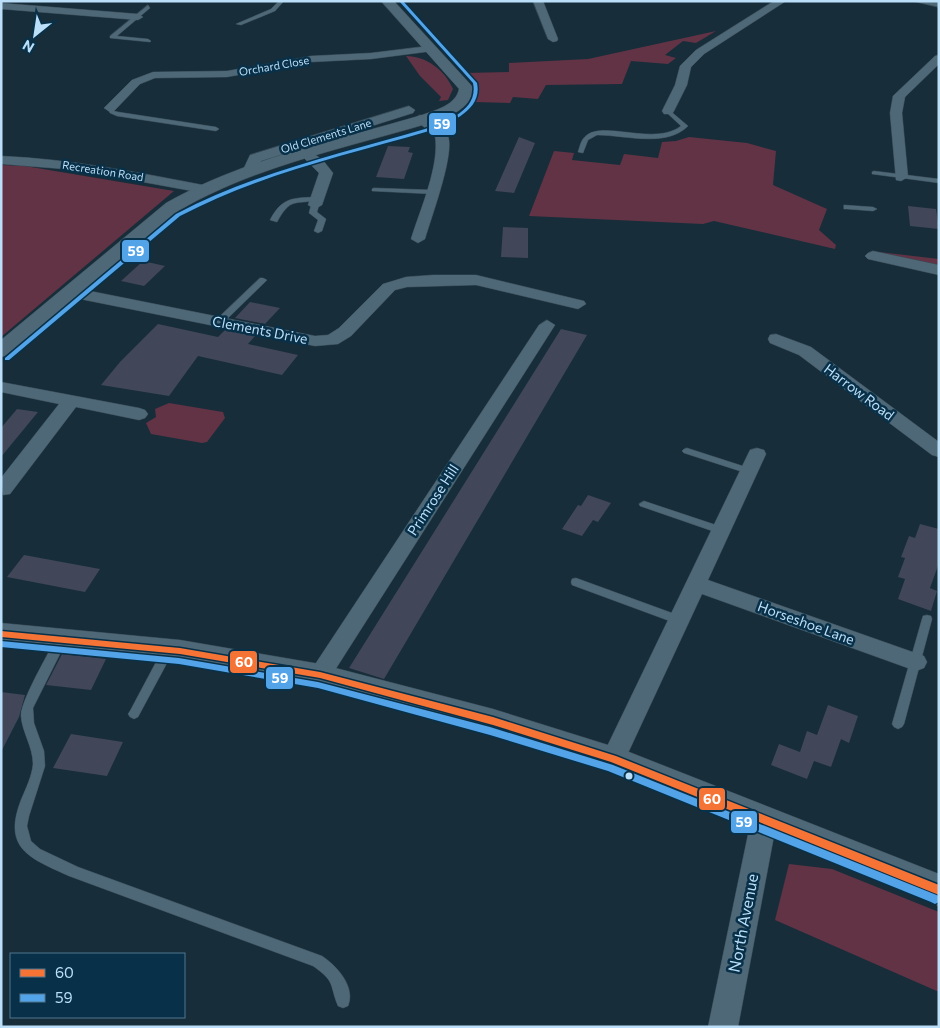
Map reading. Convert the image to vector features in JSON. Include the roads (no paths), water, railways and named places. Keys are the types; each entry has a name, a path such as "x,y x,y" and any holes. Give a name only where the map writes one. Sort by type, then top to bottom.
{"street":[{"path":"1,351 172,207 203,189 250,170 307,154 414,115 451,109 462,101 466,88 387,1"},
{"path":"538,1 553,39"},
{"path":"668,111 681,85 686,66 696,56 781,1"},
{"path":"917,1 939,4"},
{"path":"1,6 138,17"},
{"name":"Orchard Close","path":"110,108 136,82 153,75 227,74 311,59 371,56 429,49"},
{"path":"901,177 896,113 899,96 939,58"},
{"path":"125,93 141,94"},
{"path":"414,115 442,135 443,141 433,192 418,239"},
{"name":"Old Clements Lane","path":"250,170 255,158 414,115"},
{"path":"307,154 323,165 326,172 325,184 315,202"},
{"name":"Recreation Road","path":"1,160 65,165 203,189"},
{"path":"873,256 939,270"},
{"name":"Clements Drive","path":"70,292 315,341 332,340 345,332 388,286 432,280 476,280 578,304"},
{"name":"Primrose Hill","path":"320,675 547,325"},
{"name":"Harrow Road","path":"776,339 805,350 939,451"},
{"path":"1,388 138,414"},
{"path":"3,489 71,401"},
{"path":"613,758 753,462"},
{"name":"Horseshoe Lane","path":"696,584 916,662"},
{"path":"1,634 168,650 320,675 493,721 613,758 939,890"},
{"name":"North Avenue","path":"723,1027 764,820"}],"lane":[{"path":"239,24 273,10 282,1"},
{"path":"148,7 112,37 148,40"},
{"path":"110,108 112,112 117,114 216,129"},
{"path":"581,152 584,140 588,135 596,133 659,136 679,133 685,126 668,111"},
{"path":"874,173 939,181"},
{"path":"374,190 433,192"},
{"path":"274,220 284,203 315,202 313,213 322,219 318,231"},
{"path":"847,207 873,209"},
{"path":"219,322 263,280"},
{"path":"687,451 753,462"},
{"path":"644,504 721,530"},
{"path":"576,582 679,620"},
{"path":"898,724 927,619"},
{"path":"61,640 27,708 26,718 38,753 39,764 20,822 26,844 36,855 102,882 317,960 332,970 339,980 343,1002"},
{"path":"134,714 168,650"}]}
